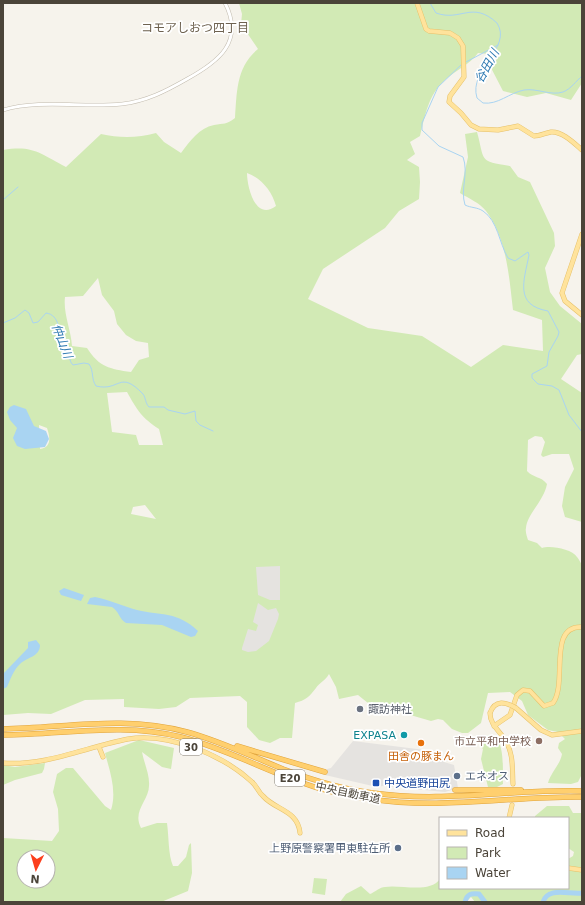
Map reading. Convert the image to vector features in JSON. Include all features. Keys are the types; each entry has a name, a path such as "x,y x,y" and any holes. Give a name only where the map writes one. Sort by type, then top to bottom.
{"highway":[{"name":"中央自動車道","path":"3,728 113,722 150,725 201,736 300,775 335,786 373,793 437,797 579,791"},
{"name":"中央自動車道","path":"3,735 101,729 132,730 165,734 216,748 315,787 352,796 392,802 445,803 582,797"},
{"path":"201,736 325,772"},
{"path":"455,790 579,791"}],"main road":[{"path":"417,3 426,29 455,34 461,42 464,77 450,96 448,102 461,113 471,125 479,129 498,130 518,126 534,136 552,132 557,133 576,144 582,150"},
{"path":"582,234 562,293 565,301 582,315"},
{"path":"494,726 510,715 517,695 523,690 530,691 544,706 552,703 558,690 561,646 564,637 568,629 573,627 582,627"},
{"path":"513,784 513,765 510,750 505,740 494,726 490,713 494,706 500,703 506,703 516,708 541,730 552,735 582,731"},
{"name":"30","path":"3,763 39,762 133,739 150,739 183,745 213,756 240,772 252,782 265,798 292,815 298,824 300,833"},
{"path":"98,747 103,757"},
{"path":"510,817 512,805"},
{"path":"569,868 582,870"}],"street":[{"path":"3,110 25,106 122,104 142,100 160,94 211,66 223,54 230,38 231,26 230,15 224,3"}],"green space":[{"path":"239,3 582,3 582,83 571,100 546,93 527,97 503,91 489,64 489,54 478,53 471,61 449,76 439,86 428,106 420,136 410,142 415,154 407,160 419,167 419,199 399,211 385,228 323,269 308,299 368,328 422,336 471,367 503,345 543,351 542,320 513,310 506,259 499,234 493,222 481,206 460,193 468,157 465,134 477,132 484,158 492,163 510,166 518,177 530,182 554,233 555,246 545,268 550,292 560,306 582,324 582,354 577,355 561,379 582,393 582,522 565,517 562,506 565,487 574,469 569,454 552,454 543,457 541,455 545,442 542,437 535,436 528,440 527,471 545,481 547,484 543,496 529,518 526,529 528,540 537,543 542,548 555,547 571,552 578,558 582,565 582,774 578,782 571,784 548,783 561,758 562,754 558,748 559,743 565,739 558,732 548,730 528,715 522,701 510,692 488,693 481,723 468,733 462,733 452,729 443,720 438,719 431,721 400,712 380,710 373,707 358,695 339,699 336,687 329,674 309,696 302,701 295,703 292,738 280,738 270,743 259,740 247,727 247,702 240,696 190,698 176,707 159,709 124,707 124,699 85,700 51,714 28,713 3,715 3,150 30,150 66,167 101,134 128,137 156,133 164,142 181,153 199,132 214,125 227,123 235,118 239,80 245,64 258,49 241,24 242,14","holes":["247,173 257,178 269,190 276,206 269,210 258,206 251,193","98,278 102,295 114,311 117,324 126,335 136,341 148,343 149,357 139,360 131,372 117,370 106,366 96,359 87,348 72,346 65,309 65,297 83,296","127,392 140,413 159,429 163,445 139,445 136,435 112,432 107,393","39,425 47,428 49,435 48,444 44,448 40,449","145,505 156,519 131,514 133,507"]},
{"path":"487,735 493,736 498,740 501,747 503,784 497,787 488,787 481,759 483,749 481,747 481,739"},
{"path":"139,740 174,748 171,769 162,767 142,752 148,773 149,786 138,816 141,828 157,823 167,823 169,851 173,866 178,866 186,857 189,845 191,843 192,873 188,891 161,902 3,902 3,838 52,841 59,831 58,809 53,792 57,774 66,768 73,768 105,806 111,810 113,803 113,789 111,774 105,753"},
{"path":"45,763 42,773 15,780 3,785 3,765 15,767"},
{"path":"547,806 569,806 573,813 582,813 582,901 475,902 471,897 466,902 340,902 346,894 361,886 370,894 383,887 422,887 435,884 439,880 439,889 569,889 569,858 573,856 574,852 569,849 569,817 535,816"},
{"path":"314,878 327,879 325,895 312,893"}],"shaded area":[{"path":"280,566 280,600 270,600 258,595 256,567"},
{"path":"258,603 268,610 276,608 279,614 278,619 269,641 256,651 248,652 242,650 242,648 248,629 256,631 258,625 253,622"},
{"path":"353,741 441,752 441,757 444,762 454,765 458,788 445,792 383,786 377,787 325,775 327,769 331,768"}],"water":[{"path":"14,405 26,409 34,426 46,431 49,439 45,447 25,449 17,446 13,438 17,428 10,420 7,412 10,407"},
{"path":"64,588 84,595 81,601 61,595 59,591"},
{"path":"95,597 137,610 176,617 183,620 198,631 195,636 191,637 162,625 126,623 112,607 87,604 90,598"},
{"path":"36,640 40,645 38,652 18,666 7,687 3,689 3,674 28,648 28,642"}],"waterway":[{"name":"谷田川","path":"430,3 436,13 445,15 473,12 480,13 488,16 497,23 500,32 499,41 484,68 476,87 477,98 483,103 499,101 524,90 554,93 563,92 571,87 582,76"},
{"path":"466,62 498,45"},
{"path":"462,64 438,87 422,123 422,130 439,146 463,157 465,163 463,193 465,205 481,210 488,215 495,226 508,258 515,261 528,252 529,255 524,283 526,298 537,308 548,311 559,332 549,352 547,366 532,374 532,378 538,384 552,386 559,390 569,415 582,432"},
{"path":"3,200 18,187"},
{"name":"仲山川","path":"3,323 15,318 25,310 29,313 33,323 38,322 46,313 51,314 58,324 61,337 69,352 71,363 73,365 84,363 89,364 92,369 96,386 104,387 124,382 129,383 143,394 149,407 164,407 168,410 185,414 195,411 196,421 200,425 213,431"},
{"path":"543,902 546,897 554,893 582,893"},
{"path":"465,902 468,896 474,894 479,894 485,902"}],"place":[{"name":"諏訪神社","path":"360,709"},
{"name":"EXPASA","path":"404,735"},
{"name":"市立平和中学校","path":"539,741"},
{"name":"田舎の豚まん","path":"421,743"},
{"name":"エネオス","path":"457,776"},
{"name":"中央道野田尻","path":"376,783"},
{"name":"上野原警察署甲東駐在所","path":"398,848"}],"district":[{"name":"コモアしおつ四丁目","path":"195,28"}]}
